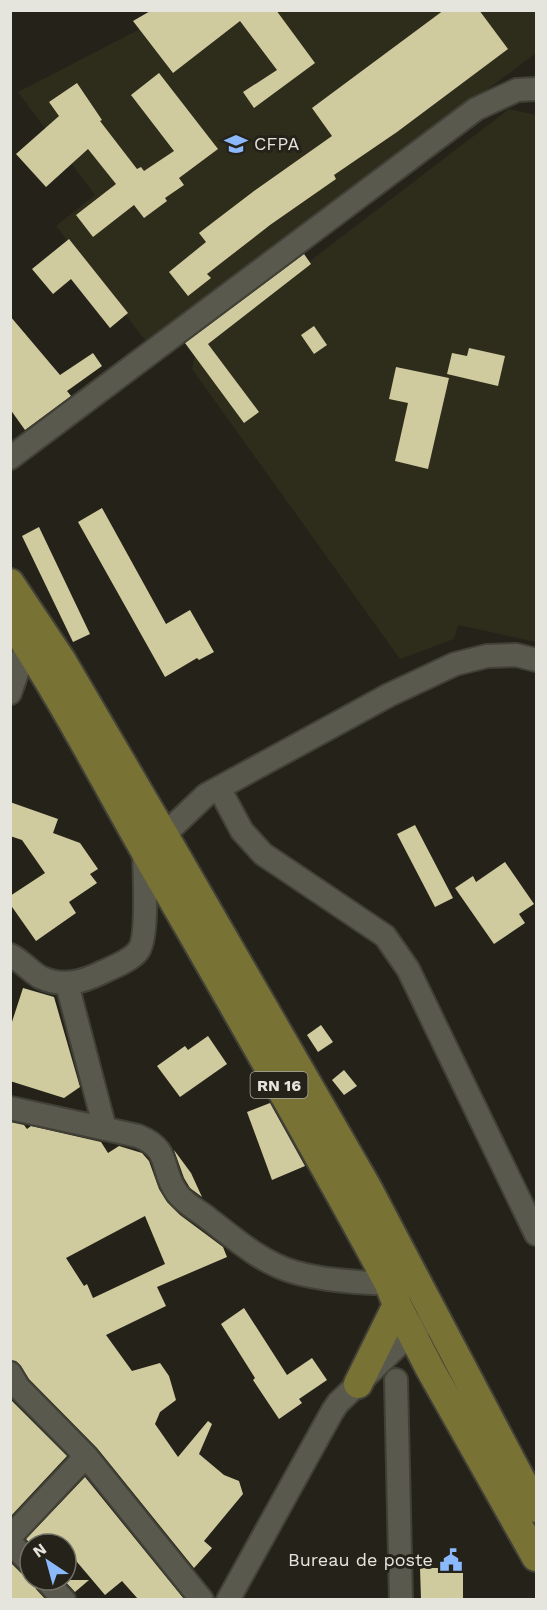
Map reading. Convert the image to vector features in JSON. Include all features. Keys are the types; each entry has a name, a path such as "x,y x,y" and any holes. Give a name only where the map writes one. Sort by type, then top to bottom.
{"main road":[{"name":"RN 16","path":"10,583 62,662 154,843 393,1294 459,1360 537,1508"},
{"name":"RN 16","path":"10,619 154,843 367,1187 424,1325 430,1369 537,1557"},
{"path":"352,1390 393,1294"}],"street":[{"path":"10,458 427,144 476,109 527,90 537,75"},
{"path":"10,693 27,644"},
{"path":"10,955 22,961 40,976 67,984 121,963 138,951 144,934 154,843 206,795 389,695 454,664 487,656 516,655 537,660"},
{"path":"219,788 242,831 263,854 385,936 396,949 408,969 537,1234"},
{"path":"67,984 105,1128"},
{"path":"10,1108 138,1136 156,1145 175,1189 184,1200 248,1249 293,1272 345,1281 393,1294"},
{"path":"228,1599 332,1412 352,1390 424,1325"},
{"path":"352,1390 396,1380 459,1360"},
{"path":"10,1373 18,1387 86,1456 202,1599"},
{"path":"396,1380 401,1599"},
{"path":"10,1537 86,1456"}],"shaded area":[{"name":"CFPA","path":"175,11 536,11 536,53 149,345 56,226 95,195 18,92"},
{"path":"509,109 536,115 536,642 458,625 454,639 400,659 192,369 196,348"}],"building":[{"path":"152,10 276,10 315,63 254,108 243,92 277,70 240,21 173,73 133,21"},
{"path":"444,10 479,10 508,49 397,132 334,175 336,179 270,225 207,274 211,278 188,296 169,272 206,242 199,233 332,136 312,108"},
{"path":"159,73 218,149 179,178 184,185 165,198 167,201 144,218 134,205 93,237 76,215 116,184 88,149 46,187 16,154 59,116 49,102 77,83 102,120 100,121 137,169 141,167 144,171 174,151 131,95"},
{"path":"69,239 128,313 110,328 71,279 53,294 32,269"},
{"path":"304,254 311,264 208,344 259,412 244,423 185,343"},
{"path":"10,316 60,375 93,353 102,366 67,391 71,396 25,430 10,409"},
{"path":"314,326 327,345 314,354 301,335"},
{"path":"469,348 505,356 498,386 447,374 452,353 467,356"},
{"path":"396,367 449,378 428,469 395,461 408,403 389,399"},
{"path":"102,508 166,624 190,610 214,652 199,660 197,658 165,677 78,522"},
{"path":"39,527 90,634 73,642 22,536"},
{"path":"10,802 58,819 53,833 80,843 98,869 90,874 97,883 69,902 76,913 36,941 10,904 10,896 45,873 22,840 10,836"},
{"path":"415,825 453,898 435,907 397,834"},
{"path":"505,862 534,904 519,914 525,923 494,944 455,888 473,876 476,882"},
{"path":"23,988 54,997 80,1087 64,1098 10,1081 10,1028"},
{"path":"321,1025 333,1042 318,1052 307,1035"},
{"path":"208,1036 227,1064 180,1097 157,1066 185,1046 188,1050"},
{"path":"344,1070 357,1086 344,1095 332,1080"},
{"path":"270,1103 305,1166 272,1180 247,1112"},
{"path":"10,1122 24,1125 27,1129 31,1126 101,1142 108,1153 119,1146 142,1153 149,1161 159,1189 167,1202 180,1215 223,1247 227,1257 157,1287 166,1306 106,1335 132,1371 160,1363 169,1376 176,1400 160,1412 155,1424 178,1457 208,1421 212,1424 199,1454 224,1475 239,1481 243,1494 204,1541 212,1548 194,1568 97,1448 29,1379 21,1366 16,1361 10,1360","holes":["145,1216 165,1264 93,1298 87,1284 84,1286 66,1258"]},
{"path":"174,1150 191,1173 202,1197 190,1188 184,1178"},
{"path":"244,1308 287,1375 312,1358 327,1380 299,1399 302,1403 279,1419 253,1380 255,1378 221,1324"},
{"path":"10,1399 67,1456 10,1517"},
{"path":"85,1477 184,1599 138,1599 122,1581 105,1595 78,1563 78,1532 33,1532"},
{"path":"10,1562 18,1570 18,1592 39,1592 45,1599 10,1599"},
{"path":"420,1568 463,1568 463,1599 421,1599"},
{"path":"78,1580 89,1580 78,1589"}],"place":[{"name":"CFPA","path":"236,144"},
{"name":"Bureau de poste","path":"451,1560"}]}
